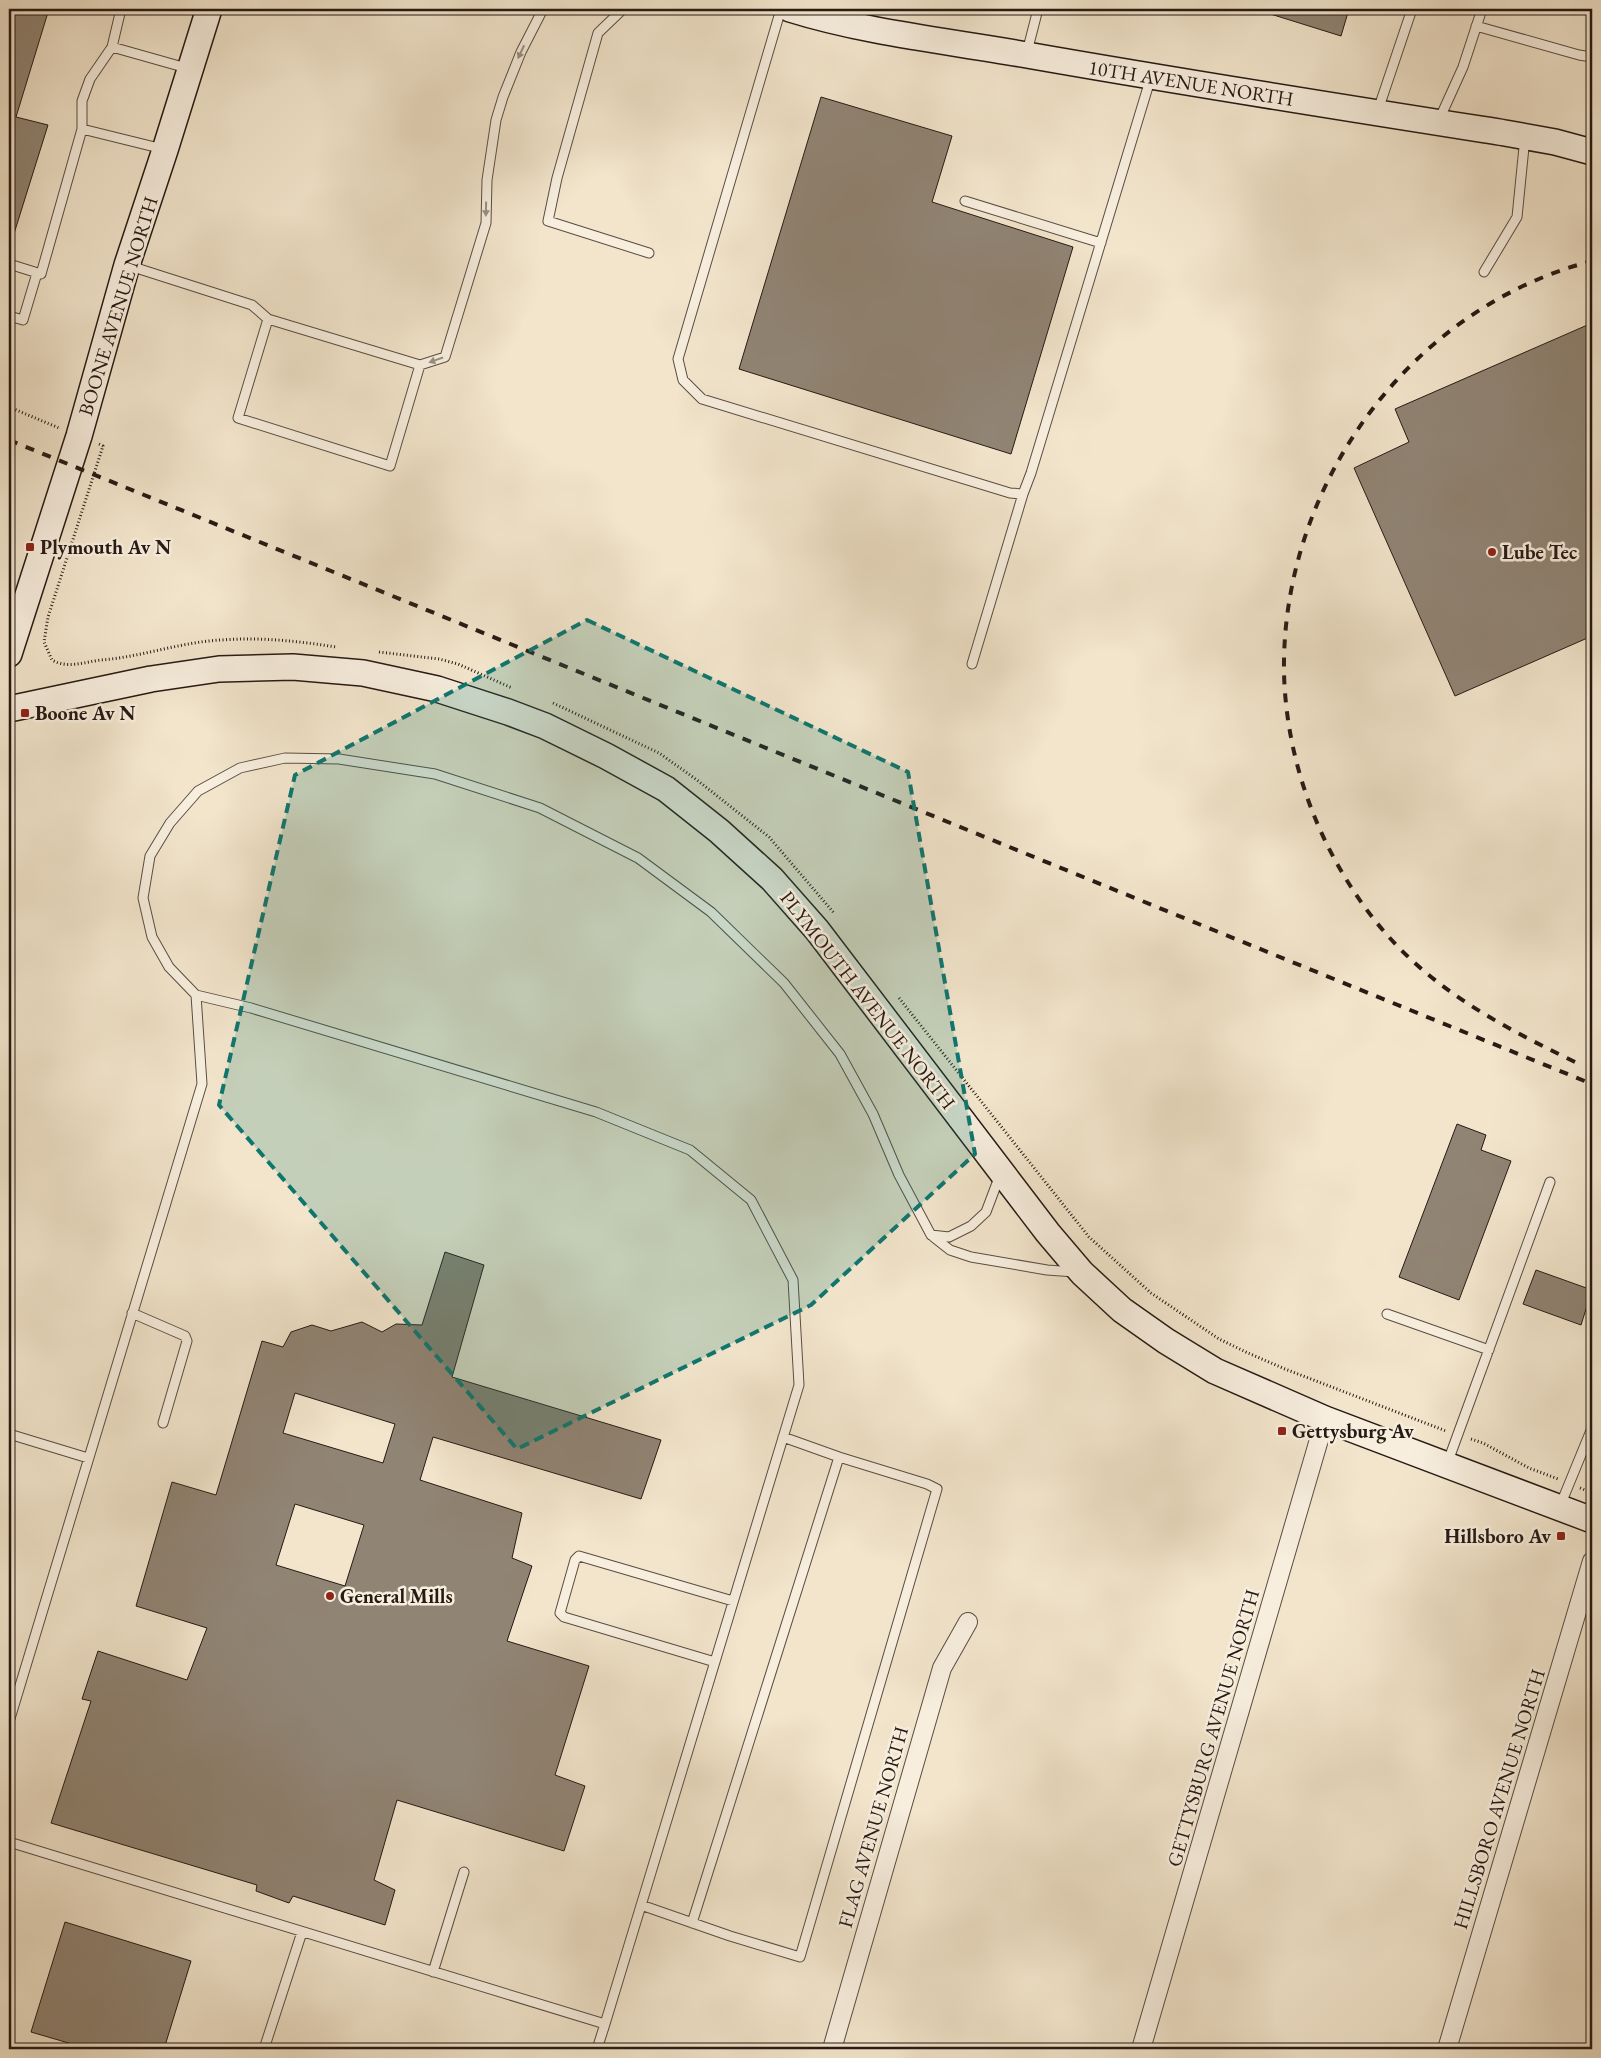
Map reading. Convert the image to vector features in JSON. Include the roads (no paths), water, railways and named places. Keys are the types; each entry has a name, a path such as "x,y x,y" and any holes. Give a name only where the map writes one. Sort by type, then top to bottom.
{"street":[{"name":"BOONE AVENUE NORTH","path":"9,654 21,602 80,436 127,265 166,150 209,9"},
{"name":"10TH AVENUE NORTH","path":"790,9 821,13 874,30 1525,137 1592,152"},
{"name":"PLYMOUTH AVENUE NORTH","path":"9,709 151,679 219,669 293,668 363,673 438,689 508,712 545,726 606,756 666,789 719,831 772,878 817,930 1048,1233 1082,1273 1122,1310 1166,1341 1216,1371 1325,1419 1592,1520"},
{"name":"GETTYSBURG AVENUE NORTH","path":"1141,2049 1325,1419"},
{"name":"HILLSBORO AVENUE NORTH","path":"1447,2049 1592,1561"},
{"name":"FLAG AVENUE NORTH","path":"832,2049 942,1668 968,1622"}],"lane":[{"path":"9,264 41,274 82,129 82,101 90,79 112,47 121,9"},
{"path":"127,265 252,305 268,319 420,365 445,357 486,223 487,180 493,137 501,104 521,52 543,9"},
{"path":"623,9 598,33 556,178 548,221 649,252"},
{"path":"781,9 678,359 683,380 702,400 1010,493 1023,494"},
{"path":"1026,55 1038,9"},
{"path":"1377,113 1412,9"},
{"path":"1438,123 1463,67 1482,9"},
{"path":"1476,26 1592,57"},
{"path":"112,47 190,69"},
{"path":"972,664 1023,494 1032,473 1151,77"},
{"path":"82,129 166,150"},
{"path":"1484,272 1518,217 1525,137"},
{"path":"965,201 1101,243"},
{"path":"9,316 24,320 37,273"},
{"path":"268,319 238,418 390,466 420,365"},
{"path":"597,2049 799,1385 793,1280 751,1200 690,1150 586,1109 252,1008 196,995 169,967 152,937 143,898 150,856 170,823 198,791 240,768 285,758 339,759 435,774 540,808 638,858 711,912 784,983 840,1054 874,1114 899,1175 932,1235 950,1250 971,1257 1047,1270 1082,1273"},
{"path":"9,1722 202,1084 196,995"},
{"path":"932,1235 949,1236 971,1226 986,1212 1001,1173"},
{"path":"1447,1464 1550,1182"},
{"path":"132,1313 185,1336 187,1341 163,1422"},
{"path":"1387,1314 1490,1350"},
{"path":"1559,1507 1592,1428"},
{"path":"9,1434 88,1458"},
{"path":"641,1905 800,1957 937,1488 783,1437"},
{"path":"692,1923 839,1457"},
{"path":"715,1662 564,1617 560,1613 575,1560 579,1556 733,1601"},
{"path":"9,1842 605,2024"},
{"path":"432,1972 464,1872"},
{"path":"264,2049 302,1932"}],"railway":[{"path":"1575,1062 1510,1029 1452,992 1399,948 1375,921 1338,865 1313,814 1296,759 1290,730 1284,673 1289,603 1305,536 1332,472 1369,414 1414,362 1467,319 1526,284 1592,261"},
{"path":"9,440 1592,1084"}],"place":[{"name":"Plymouth Av N","path":"30,547"},
{"name":"Lube Tec","path":"1492,552"},
{"name":"Boone Av N","path":"25,713"},
{"name":"Gettysburg Av","path":"1282,1431"},
{"name":"Hillsboro Av","path":"1561,1536"},
{"name":"General Mills","path":"330,1596"}]}
